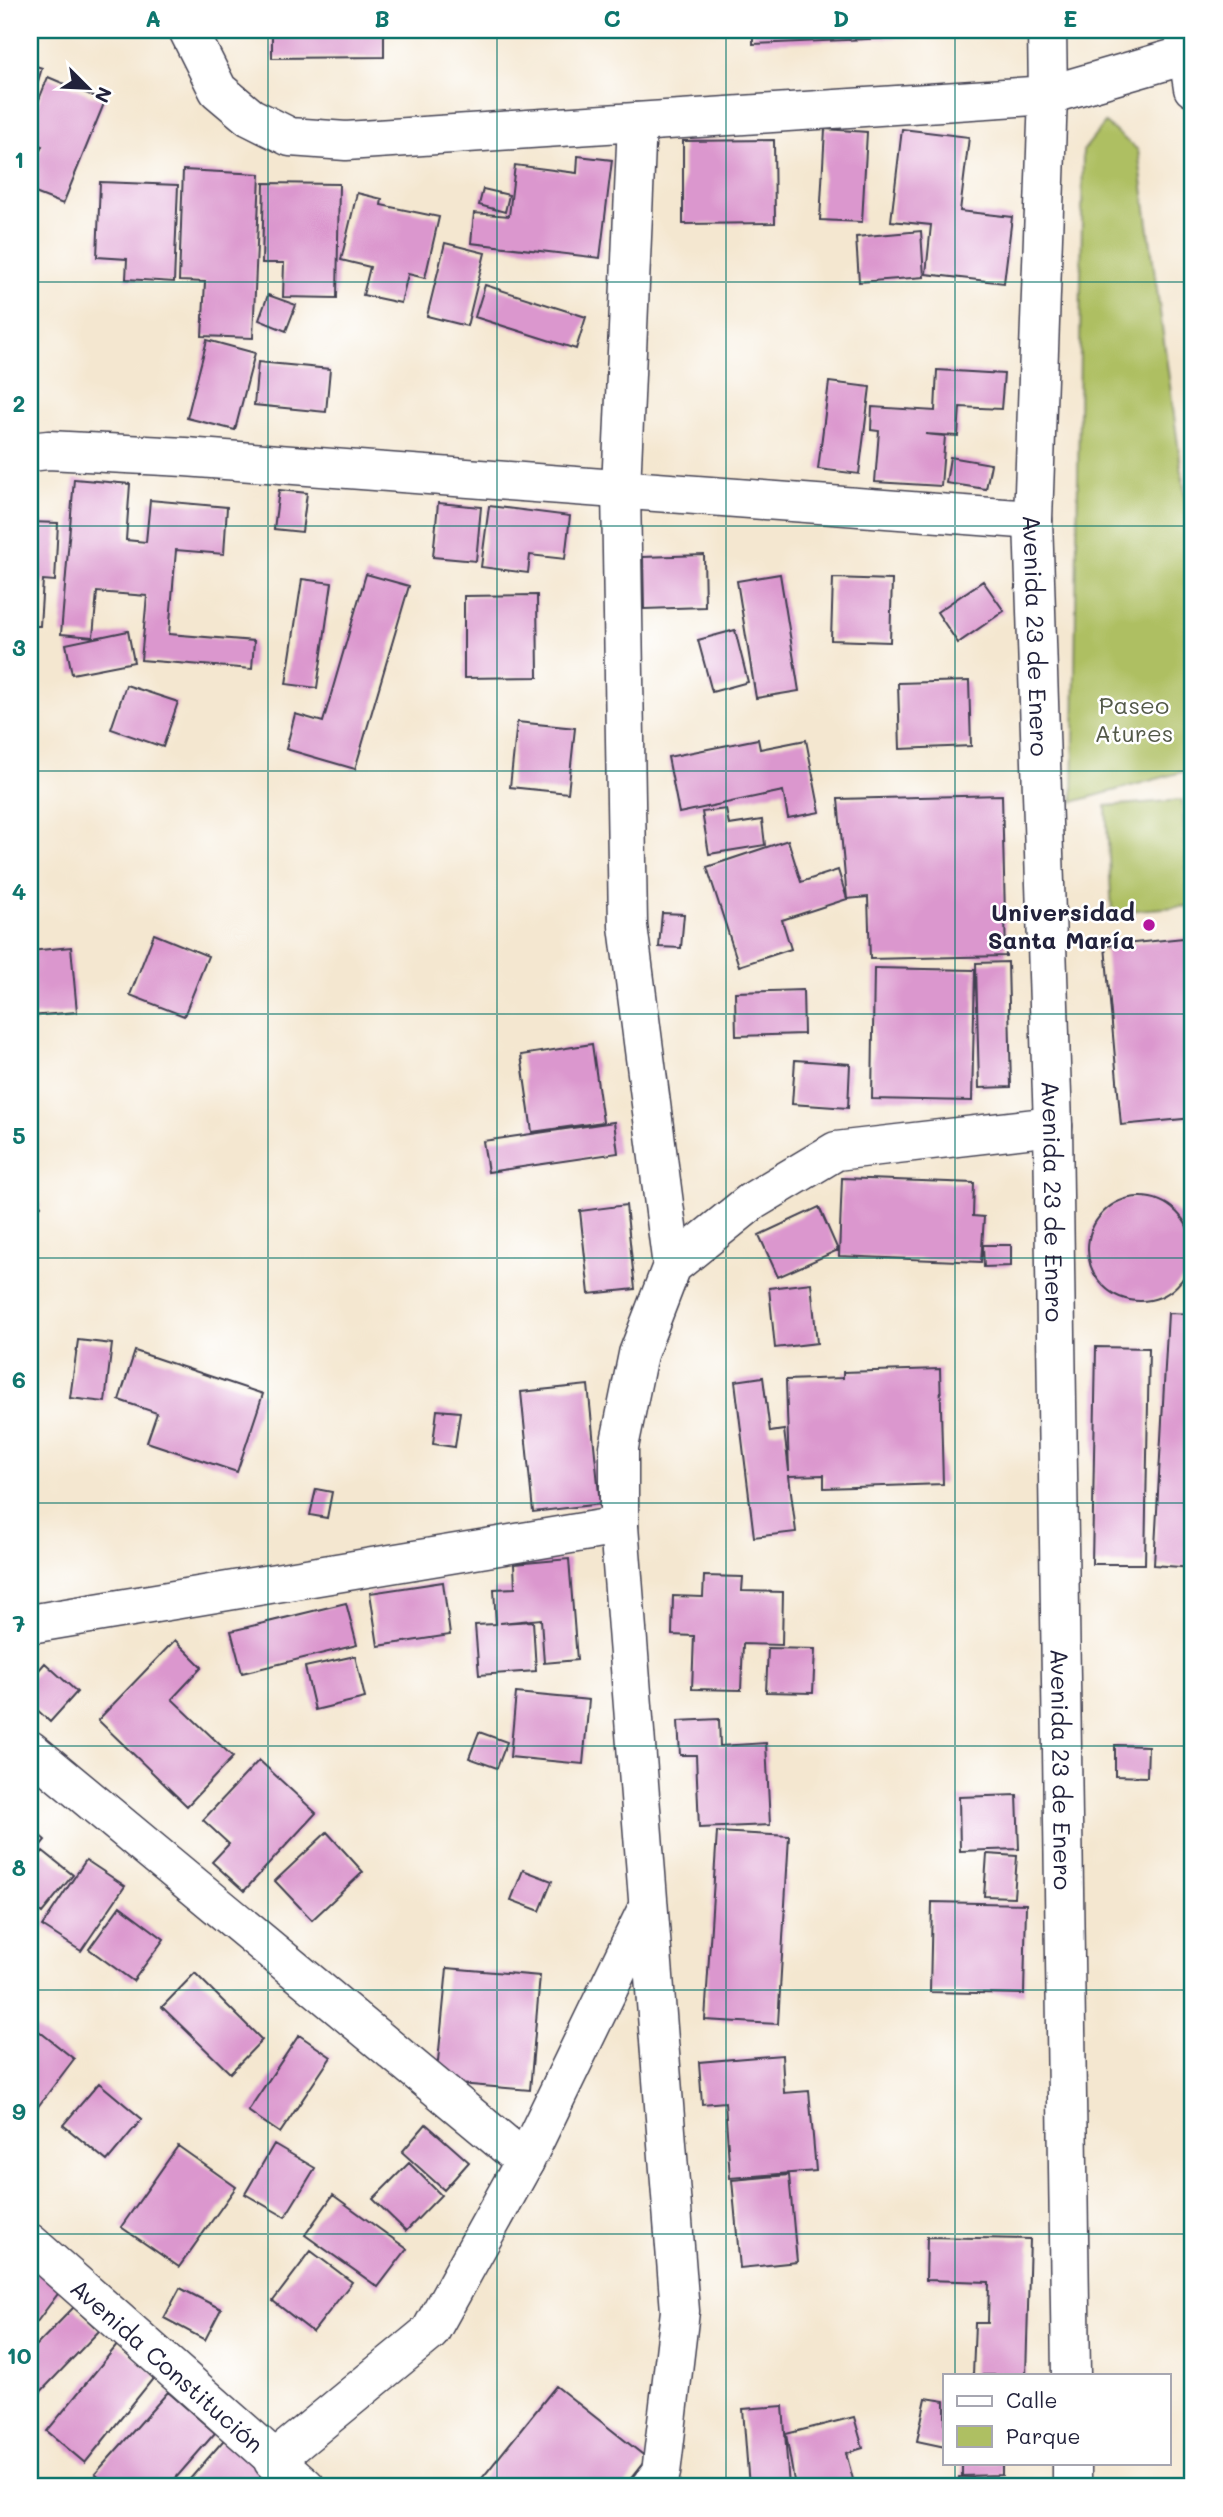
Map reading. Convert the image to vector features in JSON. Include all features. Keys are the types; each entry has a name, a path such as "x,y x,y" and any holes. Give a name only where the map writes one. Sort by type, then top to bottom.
{"street":[{"path":"188,30 218,90 250,117 290,137 346,141 1048,94 1190,56"},
{"name":"Avenida 23 de Enero","path":"1047,30 1048,94 1033,520 1053,1126 1071,2374"},
{"path":"637,122 621,489 628,926 672,1266 638,1354 624,1421 619,1447 618,1526 680,2311 661,2473 650,2487"},
{"path":"30,452 48,450 185,457 1033,520"},
{"path":"672,1266 751,1202 836,1152 1053,1126"},
{"path":"30,1624 618,1526"},
{"path":"30,1750 525,2161"},
{"path":"273,2461 429,2332 525,2161 649,1905"},
{"name":"Avenida Constitución","path":"30,2243 273,2461 306,2487"},
{"path":"1072,2464 1072,2487"}],"green space":[{"name":"Paseo Atures","path":"1105,123 1138,150 1193,555 1193,769 1073,802 1083,151"},
{"path":"1182,800 1189,906 1112,912 1106,806"}],"building":[{"path":"272,30 384,30 384,57 272,58"},
{"path":"401,30 475,30 475,35 401,34"},
{"path":"753,30 936,30 936,36 753,44"},
{"path":"30,64 42,68 30,107"},
{"path":"48,77 105,101 63,204 30,191 30,175 42,146 30,141 30,122"},
{"path":"825,129 867,132 862,222 820,220"},
{"path":"902,129 969,137 960,211 1012,217 1004,283 926,274 931,225 891,221"},
{"path":"774,140 775,223 683,224 683,141"},
{"path":"578,156 612,160 600,258 471,243 474,213 509,216 515,165 577,173"},
{"path":"183,170 260,174 253,338 202,336 205,282 179,281"},
{"path":"100,182 178,185 174,282 126,279 127,259 97,257"},
{"path":"264,183 339,184 337,298 283,297 284,263 262,263"},
{"path":"483,189 509,195 505,212 479,205"},
{"path":"357,193 382,199 381,205 439,217 425,278 408,274 401,303 363,295 370,267 341,260"},
{"path":"921,231 924,277 859,282 856,237"},
{"path":"445,243 485,253 467,326 427,316"},
{"path":"485,285 586,317 576,349 475,317"},
{"path":"268,295 296,305 286,331 259,320"},
{"path":"207,340 255,353 235,430 187,418"},
{"path":"258,362 330,369 326,412 254,405"},
{"path":"937,370 1004,374 1001,409 960,407 958,436 925,434 945,436 941,486 875,482 879,431 871,430 872,407 935,411"},
{"path":"829,382 870,387 859,474 818,469"},
{"path":"950,457 991,464 986,489 946,483"},
{"path":"74,479 130,484 126,540 146,542 150,500 227,507 224,554 176,550 169,634 254,641 252,669 141,660 147,596 97,592 93,637 61,634"},
{"path":"279,490 307,493 302,532 274,529"},
{"path":"438,503 481,507 476,561 433,557"},
{"path":"489,506 570,516 565,559 530,555 528,573 481,567"},
{"path":"30,522 58,523 55,581 43,580 40,626 30,626"},
{"path":"704,555 705,607 644,609 643,557"},
{"path":"366,574 409,586 355,769 286,749 295,714 323,722"},
{"path":"780,574 799,691 756,698 737,581"},
{"path":"833,578 892,580 890,642 831,640"},
{"path":"302,579 332,583 317,688 286,684"},
{"path":"983,581 1004,611 958,643 937,612"},
{"path":"537,595 538,677 464,678 464,596"},
{"path":"735,630 748,682 712,692 698,640"},
{"path":"128,631 134,662 72,674 66,644"},
{"path":"969,681 971,746 900,749 898,683"},
{"path":"126,685 178,702 163,747 111,729"},
{"path":"517,722 575,728 568,793 510,787"},
{"path":"758,739 760,749 806,740 820,812 788,818 783,791 679,813 668,757"},
{"path":"1002,795 1006,956 870,959 868,897 847,899 838,799"},
{"path":"726,809 729,825 762,820 765,845 709,854 702,812"},
{"path":"788,840 801,882 838,870 847,899 782,920 791,949 739,966 707,867"},
{"path":"662,913 684,914 681,948 659,947"},
{"path":"154,934 208,956 184,1016 130,995"},
{"path":"1193,937 1193,1118 1121,1125 1105,946"},
{"path":"71,947 77,1012 30,1016 30,951"},
{"path":"1008,962 1011,1087 979,1088 976,963"},
{"path":"874,968 975,970 972,1101 872,1099"},
{"path":"803,990 804,1034 736,1036 735,992"},
{"path":"592,1044 603,1122 532,1132 521,1055"},
{"path":"795,1060 850,1064 848,1108 792,1104"},
{"path":"614,1122 618,1153 488,1172 483,1141"},
{"path":"842,1178 974,1183 973,1216 984,1217 981,1262 839,1256"},
{"path":"30,1192 41,1206 30,1216"},
{"path":"1140,1197 1160,1201 1177,1212 1188,1229 1192,1249 1188,1269 1177,1286 1160,1297 1140,1301 1120,1297 1103,1286 1092,1269 1088,1249 1092,1229 1103,1212 1120,1201"},
{"path":"626,1205 635,1289 589,1294 580,1211"},
{"path":"819,1207 838,1250 778,1277 759,1235"},
{"path":"983,1245 1011,1245 1011,1266 984,1267"},
{"path":"811,1283 817,1343 775,1348 769,1288"},
{"path":"1168,1313 1193,1314 1193,1568 1154,1565"},
{"path":"78,1340 112,1344 105,1402 70,1398"},
{"path":"1096,1347 1149,1348 1145,1564 1092,1564"},
{"path":"135,1351 263,1394 237,1472 147,1442 157,1413 119,1400"},
{"path":"940,1369 943,1484 824,1488 824,1475 789,1476 796,1532 754,1537 735,1381 763,1377 770,1432 784,1430 789,1471 786,1380 843,1378 843,1372"},
{"path":"588,1385 600,1504 533,1512 521,1392"},
{"path":"437,1410 460,1412 455,1447 433,1444"},
{"path":"316,1489 332,1492 327,1518 310,1515"},
{"path":"569,1559 577,1660 544,1663 541,1619 500,1623 533,1621 536,1671 479,1675 475,1625 496,1624 494,1589 515,1588 514,1564"},
{"path":"704,1576 743,1577 742,1591 783,1592 782,1645 743,1644 741,1690 692,1689 694,1636 672,1635 673,1596 703,1597"},
{"path":"443,1582 450,1635 378,1646 370,1593"},
{"path":"346,1603 357,1645 242,1673 231,1631"},
{"path":"175,1640 202,1667 172,1699 233,1757 187,1806 98,1720"},
{"path":"768,1648 815,1649 813,1693 766,1692"},
{"path":"355,1656 365,1698 315,1710 305,1667"},
{"path":"45,1663 77,1692 50,1722 30,1703 30,1680"},
{"path":"516,1693 589,1700 583,1764 510,1757"},
{"path":"719,1719 720,1746 766,1743 770,1825 699,1828 696,1755 680,1755 678,1721"},
{"path":"479,1732 507,1742 497,1768 469,1758"},
{"path":"1115,1745 1148,1746 1147,1777 1115,1776"},
{"path":"259,1760 316,1813 244,1891 212,1862 229,1844 203,1820"},
{"path":"1017,1795 1019,1849 960,1851 959,1797"},
{"path":"30,1827 45,1840 30,1858"},
{"path":"327,1832 363,1872 312,1920 275,1881"},
{"path":"717,1832 789,1836 778,2024 705,2020"},
{"path":"43,1851 73,1875 42,1913 30,1903 30,1867"},
{"path":"987,1854 1017,1856 1014,1897 984,1896"},
{"path":"86,1860 125,1886 81,1951 42,1926"},
{"path":"523,1870 552,1881 540,1911 511,1900"},
{"path":"932,1902 1026,1904 1024,1994 930,1992"},
{"path":"120,1906 164,1939 133,1981 89,1949"},
{"path":"447,1968 540,1976 530,2090 436,2082"},
{"path":"195,1973 262,2040 230,2073 162,2007"},
{"path":"30,2024 74,2059 30,2117"},
{"path":"299,2035 331,2057 280,2133 248,2111"},
{"path":"782,2055 784,2093 809,2091 816,2171 730,2178 725,2102 702,2104 699,2062"},
{"path":"99,2083 142,2119 107,2161 63,2125"},
{"path":"426,2124 469,2162 444,2190 402,2152"},
{"path":"274,2144 315,2168 285,2217 245,2194"},
{"path":"178,2146 236,2187 179,2267 121,2227"},
{"path":"409,2163 441,2195 406,2231 373,2199"},
{"path":"789,2175 797,2262 740,2268 732,2180"},
{"path":"333,2195 407,2249 378,2287 305,2235"},
{"path":"927,2237 1030,2239 1026,2374 973,2374 975,2323 988,2323 989,2282 926,2280"},
{"path":"311,2251 352,2282 313,2332 273,2301"},
{"path":"30,2256 66,2283 30,2331"},
{"path":"180,2288 221,2309 205,2340 164,2318"},
{"path":"74,2307 99,2331 30,2403 30,2352"},
{"path":"118,2344 156,2375 85,2463 47,2431"},
{"path":"556,2386 647,2458 624,2487 475,2487"},
{"path":"168,2392 215,2433 168,2487 110,2487 95,2474"},
{"path":"926,2398 943,2401 943,2447 917,2441"},
{"path":"783,2406 789,2487 749,2487 743,2409"},
{"path":"854,2417 863,2448 846,2453 855,2487 795,2487 786,2434"},
{"path":"229,2434 275,2473 264,2487 183,2487"},
{"path":"962,2464 1002,2464 1002,2475 962,2476"},
{"path":"959,2477 1002,2480 1001,2487 958,2487"}],"place":[{"name":"Universidad Santa María","path":"1149,925"}]}
